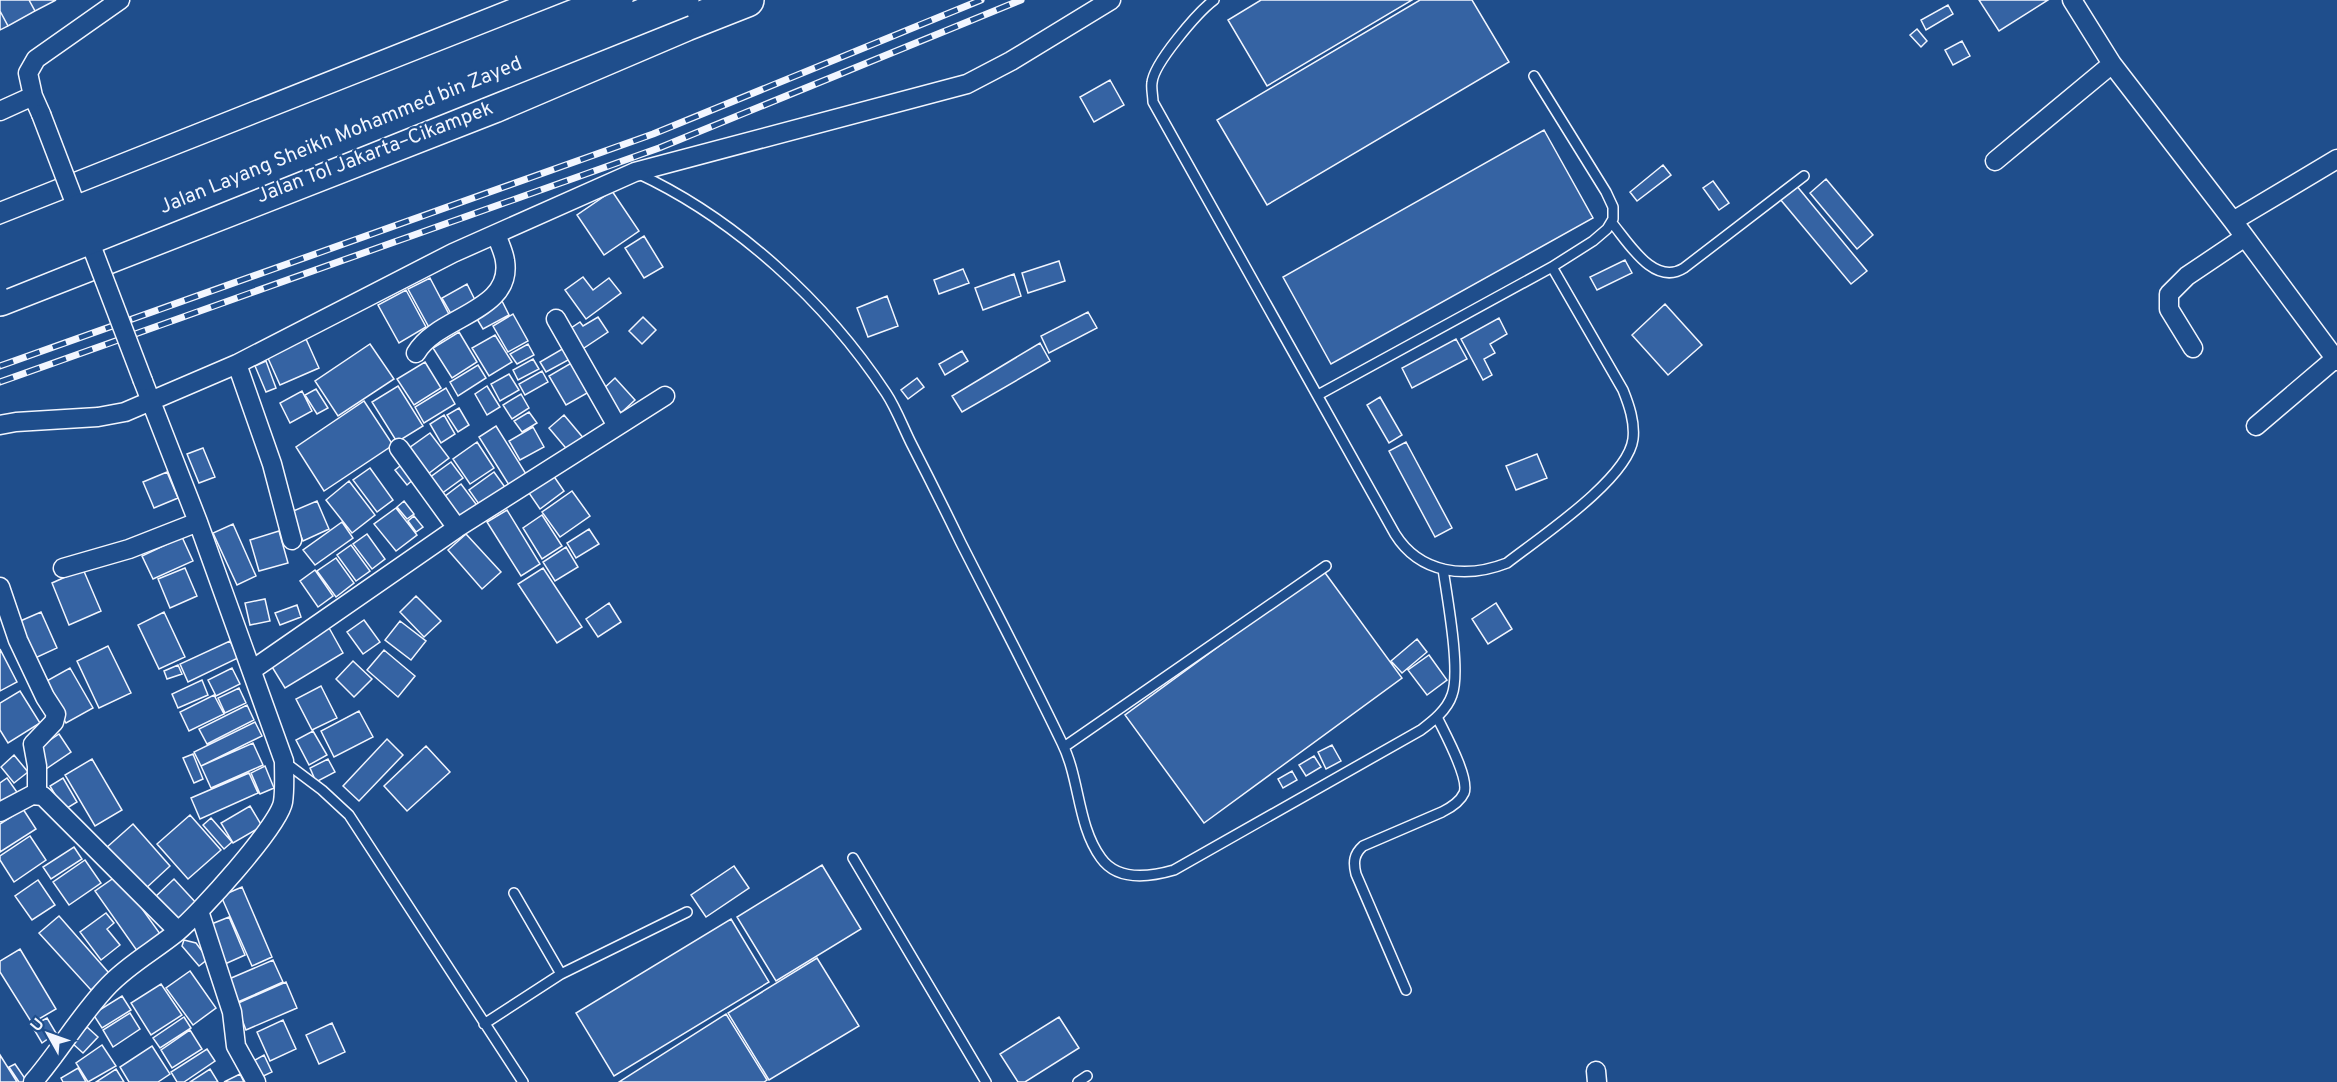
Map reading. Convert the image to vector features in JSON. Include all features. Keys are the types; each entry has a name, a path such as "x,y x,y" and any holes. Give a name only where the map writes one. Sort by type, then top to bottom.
{"highway":[{"path":"0,220 554,0"},
{"name":"Jalan Layang Sheikh Mohammed bin Zayed","path":"0,243 616,0"},
{"name":"Jalan Layang Sheikh Mohammed bin Zayed","path":"0,273 682,0"},
{"name":"Jalan Tol Jakarta–Cikampek","path":"0,299 494,106 747,0"}],"street":[{"path":"33,1082 109,984 178,931 199,911 277,819 283,803 284,761 198,522 33,96 28,73 36,59 120,0"},
{"path":"0,425 98,417 125,412 237,364 453,253 635,172 967,84 1011,61 1111,0"},
{"path":"2072,0 2112,64 2234,221 2336,359 2256,426"},
{"path":"1995,161 2112,64"},
{"path":"0,111 33,96"},
{"path":"2234,221 2337,159"},
{"path":"416,353 422,343 431,336 488,301 501,289 506,274 505,260 496,234"},
{"path":"2193,348 2169,309 2169,294 2187,276 2245,237"},
{"path":"556,319 617,426"},
{"path":"237,364 272,464 292,540"},
{"path":"252,670 457,528 665,396"},
{"path":"399,448 457,528"},
{"path":"63,568 129,549 198,522"},
{"path":"0,587 18,640 45,697 56,714 54,722 33,744 37,766 37,795"},
{"path":"0,812 32,795 42,796 56,807 178,931"},
{"path":"199,911 232,1012 236,1046 255,1082"}],"lane":[{"path":"1214,0 1185,29 1167,53 1151,81 1153,102 1402,545 1418,559 1443,569 1474,572 1490,570 1507,563 1603,487 1617,471 1630,448 1633,439 1630,406 1552,267"},
{"path":"1534,76 1606,192 1612,207 1612,223 1647,264 1660,271 1674,273 1684,268 1804,176"},
{"path":"635,172 672,189 756,248 825,314 887,395 1064,747 1085,822 1101,858 1113,869 1137,876 1174,870 1420,729 1437,717 1452,695 1454,682 1452,634 1443,569"},
{"path":"1318,395 1552,267 1602,234 1612,223"},
{"path":"1064,747 1326,566"},
{"path":"1406,990 1356,874 1354,862 1363,846 1442,812 1463,795 1465,787 1462,773 1437,717"},
{"path":"284,761 322,790 349,815 522,1082"},
{"path":"853,858 986,1082"},
{"path":"514,893 561,974"},
{"path":"484,1024 561,974 687,912"}],"building":[{"path":"0,0 29,0 35,11 8,26 0,11"},
{"path":"29,0 56,0 35,11"},
{"path":"1261,0 1412,0 1267,86 1228,20"},
{"path":"1420,0 1472,0 1509,62 1267,205 1217,120"},
{"path":"1979,0 2048,0 1999,31"},
{"path":"1948,5 1953,14 1926,30 1921,20"},
{"path":"0,11 8,26 0,30"},
{"path":"1917,29 1927,41 1921,47 1910,35"},
{"path":"1962,41 1970,56 1953,65 1945,50"},
{"path":"1110,80 1124,105 1094,122 1080,97"},
{"path":"1544,130 1593,218 1331,364 1283,277"},
{"path":"1663,165 1671,175 1637,201 1630,192"},
{"path":"1826,179 1873,235 1857,249 1810,193"},
{"path":"1713,181 1729,203 1719,210 1703,188"},
{"path":"1796,185 1867,271 1851,284 1780,199"},
{"path":"612,191 639,231 604,255 577,215"},
{"path":"644,236 663,267 644,278 625,248"},
{"path":"1625,260 1632,273 1597,290 1590,277"},
{"path":"1059,261 1065,281 1028,293 1022,273"},
{"path":"963,269 969,283 939,294 934,280"},
{"path":"1014,274 1021,296 983,310 975,288"},
{"path":"583,277 593,290 609,278 621,293 586,319 565,290"},
{"path":"430,278 452,320 431,331 408,289"},
{"path":"467,284 478,306 454,319 442,298"},
{"path":"406,290 426,327 399,343 378,305"},
{"path":"887,296 898,326 868,337 857,308"},
{"path":"501,299 509,315 483,329 474,314"},
{"path":"1665,304 1702,345 1668,375 1632,335"},
{"path":"1088,312 1097,328 1049,353 1041,336"},
{"path":"513,314 528,341 508,352 493,326"},
{"path":"598,317 608,332 581,350 568,330 580,322 583,326"},
{"path":"643,317 656,330 642,344 629,331"},
{"path":"1499,318 1507,334 1490,344 1495,353 1484,359 1492,375 1483,380 1461,339"},
{"path":"459,332 477,362 452,378 433,348"},
{"path":"495,335 512,362 489,376 472,348"},
{"path":"306,339 319,368 280,385 267,356"},
{"path":"1456,339 1467,359 1412,388 1402,368"},
{"path":"1040,343 1050,361 962,412 952,396"},
{"path":"370,344 394,379 338,416 315,381"},
{"path":"528,344 534,355 517,364 510,354"},
{"path":"564,348 570,359 546,372 540,362"},
{"path":"962,351 968,361 945,375 939,364"},
{"path":"533,359 539,369 518,380 513,370"},
{"path":"266,361 276,388 266,392 255,366"},
{"path":"425,362 441,388 414,405 397,379"},
{"path":"573,362 589,392 566,405 549,376"},
{"path":"478,365 486,378 458,396 450,382"},
{"path":"542,371 548,382 525,395 519,384"},
{"path":"509,374 519,390 500,401 491,384"},
{"path":"615,378 635,400 621,413 600,392"},
{"path":"917,378 924,387 908,399 901,390"},
{"path":"398,386 423,426 397,442 372,402"},
{"path":"487,386 500,407 487,415 475,394"},
{"path":"446,388 455,404 424,423 415,407"},
{"path":"316,389 328,408 317,414 305,395"},
{"path":"302,391 312,411 290,423 280,403"},
{"path":"521,394 529,408 512,419 503,405"},
{"path":"1380,397 1402,435 1389,443 1367,405"},
{"path":"364,401 393,445 324,491 296,447"},
{"path":"459,408 469,425 458,432 447,415"},
{"path":"529,412 537,423 522,432 514,421"},
{"path":"444,415 455,434 441,443 430,424"},
{"path":"564,415 585,440 570,453 549,428"},
{"path":"496,426 526,474 509,485 479,437"},
{"path":"533,427 544,447 520,460 509,441"},
{"path":"430,433 449,458 428,474 409,448"},
{"path":"477,442 494,468 470,484 453,459"},
{"path":"1406,442 1452,528 1435,537 1389,451"},
{"path":"203,448 215,477 199,483 187,454"},
{"path":"1537,454 1547,478 1516,490 1506,466"},
{"path":"405,462 416,477 407,485 395,470"},
{"path":"451,462 463,478 441,494 429,478"},
{"path":"370,468 393,500 377,512 353,480"},
{"path":"167,472 178,498 154,508 143,482"},
{"path":"494,472 507,490 481,507 469,490"},
{"path":"553,475 564,491 540,509 529,493"},
{"path":"349,481 375,515 352,533 326,500"},
{"path":"461,484 479,508 457,524 440,500"},
{"path":"572,491 590,516 560,537 542,512"},
{"path":"317,501 329,529 303,541 291,512"},
{"path":"404,501 414,514 407,519 397,507"},
{"path":"396,508 417,535 396,551 374,524"},
{"path":"507,510 540,564 521,576 487,522"},
{"path":"542,515 562,546 542,559 523,528"},
{"path":"414,516 423,527 416,532 408,521"},
{"path":"342,522 353,538 315,565 303,550"},
{"path":"233,524 256,576 237,585 213,533"},
{"path":"589,529 599,544 576,558 567,543"},
{"path":"279,531 288,563 259,571 250,540"},
{"path":"367,534 385,559 372,569 353,544"},
{"path":"466,534 501,572 482,589 448,550"},
{"path":"182,537 193,561 153,579 142,556"},
{"path":"351,545 370,571 356,581 337,555"},
{"path":"566,547 578,567 555,581 543,562"},
{"path":"336,558 354,583 336,597 317,571"},
{"path":"185,568 197,596 170,608 158,579"},
{"path":"543,568 582,627 557,643 518,584"},
{"path":"83,569 101,611 69,625 52,583"},
{"path":"315,570 333,596 318,607 300,581"},
{"path":"1323,570 1402,678 1204,823 1125,715"},
{"path":"416,596 441,621 424,637 400,612"},
{"path":"265,599 270,621 250,625 245,603"},
{"path":"609,603 621,622 598,637 586,619"},
{"path":"1496,603 1512,629 1488,644 1472,619"},
{"path":"297,605 301,617 280,625 275,613"},
{"path":"41,612 57,648 33,659 18,622"},
{"path":"164,612 185,657 159,669 138,625"},
{"path":"364,620 380,642 363,654 347,632"},
{"path":"400,621 426,641 411,660 385,640"},
{"path":"328,626 343,653 285,688 269,662"},
{"path":"1417,639 1427,652 1402,673 1391,661"},
{"path":"230,641 238,658 188,682 180,664"},
{"path":"108,646 131,693 99,708 77,661"},
{"path":"0,649 17,682 0,691"},
{"path":"384,650 415,676 398,697 367,670"},
{"path":"1429,655 1447,680 1427,695 1408,670"},
{"path":"353,661 372,679 354,697 336,679"},
{"path":"178,665 182,674 167,679 164,671"},
{"path":"70,668 93,708 66,723 43,683"},
{"path":"232,668 240,684 216,696 208,680"},
{"path":"202,680 208,695 178,708 172,694"},
{"path":"321,686 337,718 312,730 296,699"},
{"path":"239,688 246,703 225,713 218,698"},
{"path":"20,691 40,723 8,743 0,730 0,703"},
{"path":"214,695 224,714 189,731 180,712"},
{"path":"247,705 254,720 207,744 199,729"},
{"path":"359,711 373,737 334,757 321,731"},
{"path":"255,722 262,736 201,766 194,752"},
{"path":"313,731 327,755 309,765 296,740"},
{"path":"59,734 71,752 46,769 34,751"},
{"path":"387,739 403,755 359,801 343,786"},
{"path":"253,743 263,765 211,788 201,766"},
{"path":"1332,745 1341,761 1326,769 1318,752"},
{"path":"426,746 450,772 407,811 384,786"},
{"path":"193,754 203,779 194,783 183,758"},
{"path":"14,755 28,772 14,783 1,767"},
{"path":"1314,756 1321,767 1306,776 1299,765"},
{"path":"92,759 122,810 95,826 65,775"},
{"path":"328,759 335,772 316,782 310,768"},
{"path":"265,766 274,788 260,794 251,773"},
{"path":"1292,771 1297,780 1283,788 1278,779"},
{"path":"249,773 258,793 200,819 191,798"},
{"path":"7,778 19,795 0,808 0,783"},
{"path":"63,778 77,802 64,810 50,786"},
{"path":"250,806 262,826 233,843 221,823"},
{"path":"23,809 36,829 0,852 0,824"},
{"path":"190,815 221,850 188,879 157,844"},
{"path":"211,818 232,842 224,849 203,825"},
{"path":"133,824 170,866 144,890 106,848"},
{"path":"30,836 46,860 14,882 0,860 0,856"},
{"path":"74,847 82,859 51,879 43,867"},
{"path":"85,860 101,883 69,905 53,882"},
{"path":"822,865 861,929 776,981 737,917"},
{"path":"734,866 749,888 706,917 691,895"},
{"path":"118,875 163,938 140,955 95,891"},
{"path":"174,879 198,905 177,924 153,899"},
{"path":"38,880 55,905 32,920 15,896"},
{"path":"242,887 272,957 252,966 221,896"},
{"path":"106,913 114,923 107,929 120,945 101,960 80,932"},
{"path":"59,916 109,973 91,990 39,933"},
{"path":"229,917 245,955 225,964 209,925"},
{"path":"731,919 769,982 614,1076 576,1013"},
{"path":"184,940 196,943 208,959 199,966 182,946"},
{"path":"20,949 56,1009 32,1023 0,972 0,961"},
{"path":"817,958 859,1026 769,1080 728,1013"},
{"path":"273,960 283,982 238,1002 229,979"},
{"path":"190,971 216,1008 193,1025 166,988"},
{"path":"286,982 297,1008 246,1030 236,1004"},
{"path":"161,984 182,1015 151,1035 131,1003"},
{"path":"122,996 131,1010 102,1028 93,1014"},
{"path":"130,1013 140,1029 113,1047 103,1030"},
{"path":"726,1014 767,1080 764,1082 619,1082"},
{"path":"184,1017 191,1028 160,1048 153,1038"},
{"path":"1059,1017 1079,1048 1025,1082 1018,1082 1000,1054"},
{"path":"47,1018 56,1033 42,1043 32,1026"},
{"path":"283,1020 296,1049 270,1061 257,1032"},
{"path":"332,1023 345,1052 319,1064 306,1035"},
{"path":"87,1027 98,1037 83,1053 72,1043"},
{"path":"190,1030 202,1049 172,1068 161,1050"},
{"path":"102,1045 116,1066 88,1082 76,1063"},
{"path":"152,1046 170,1074 158,1082 129,1082 120,1067"},
{"path":"207,1049 215,1061 184,1082 177,1082 171,1072"},
{"path":"0,1055 17,1082 0,1082"},
{"path":"264,1055 272,1072 257,1079 250,1063"},
{"path":"15,1064 26,1080 23,1082 19,1082 9,1067"},
{"path":"78,1068 86,1082 63,1082 61,1078"},
{"path":"116,1069 124,1082 96,1082"},
{"path":"210,1069 218,1082 190,1082"},
{"path":"240,1074 244,1082 224,1082"}],"railway":[{"path":"0,366 653,134 981,0"},
{"path":"0,382 659,148 1021,0"}]}
